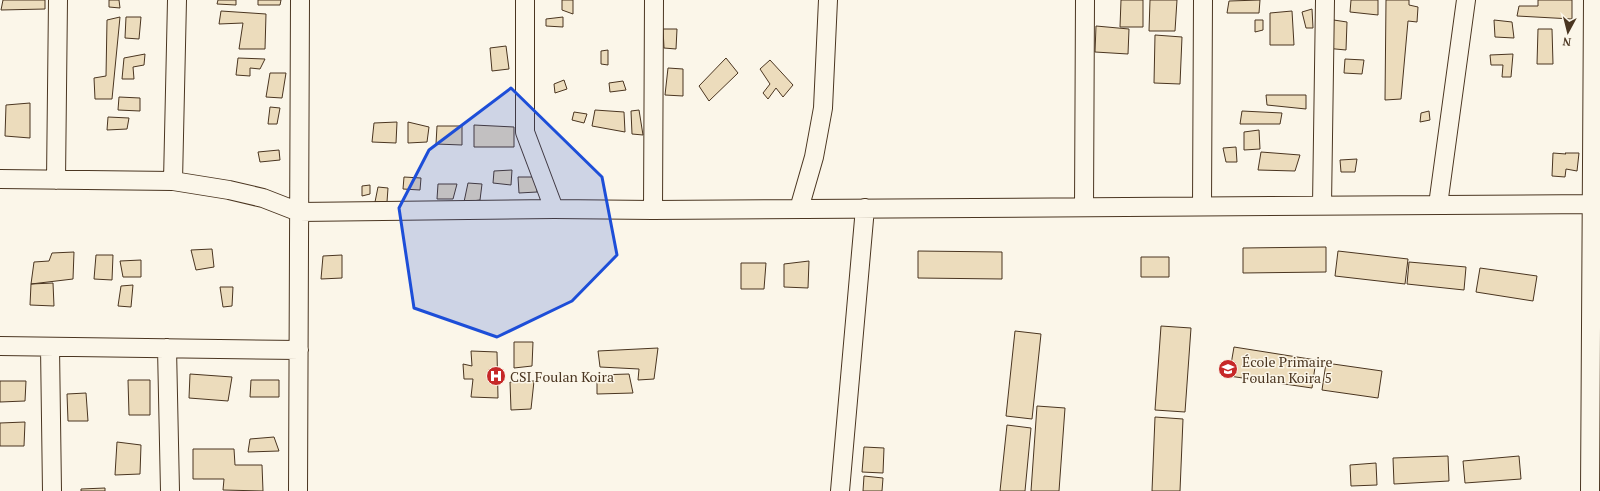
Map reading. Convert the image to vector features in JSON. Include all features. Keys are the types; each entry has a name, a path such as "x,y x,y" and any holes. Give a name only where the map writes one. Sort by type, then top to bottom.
{"street":[{"path":"56,180 58,0"},
{"path":"173,181 177,0"},
{"path":"298,491 300,0"},
{"path":"526,0 525,132 554,209"},
{"path":"653,210 654,0"},
{"path":"799,209 814,158 823,108 828,0"},
{"path":"1084,207 1085,0"},
{"path":"1202,206 1204,0"},
{"path":"1322,205 1325,0"},
{"path":"1438,205 1466,0"},
{"path":"1590,491 1595,373 1596,204 1593,0"},
{"path":"0,179 173,181 229,190 263,198 299,212 554,209 653,210 1596,204"},
{"path":"840,491 865,208"},
{"path":"0,346 299,350"},
{"path":"50,347 52,491"},
{"path":"167,348 170,491"}],"highlighted area":[{"path":"511,88 602,177 617,255 572,301 497,337 414,308 399,208 429,150"}],"building":[{"path":"3,0 45,0 45,9 1,10"},
{"path":"109,0 119,0 120,8 109,7"},
{"path":"218,0 236,0 236,5 217,4"},
{"path":"258,0 281,0 280,5 258,5"},
{"path":"562,0 573,0 573,14 562,10"},
{"path":"1121,0 1143,0 1143,27 1120,27"},
{"path":"1150,0 1177,0 1175,31 1149,31"},
{"path":"1260,0 1259,13 1227,13 1229,1"},
{"path":"1351,0 1378,0 1378,15 1350,12"},
{"path":"1386,0 1409,0 1409,5 1418,7 1417,22 1408,21 1401,99 1385,100"},
{"path":"1538,0 1572,0 1572,19 1517,16 1519,6 1538,6"},
{"path":"1312,9 1313,28 1306,28 1302,12"},
{"path":"221,11 266,14 265,49 239,49 243,23 219,24"},
{"path":"1292,11 1294,45 1270,45 1270,13"},
{"path":"120,17 112,99 95,99 94,78 106,76 107,20"},
{"path":"126,17 141,17 139,39 125,38"},
{"path":"563,17 563,27 546,26 546,19"},
{"path":"1327,19 1347,22 1346,50 1325,48"},
{"path":"1255,20 1263,20 1263,30 1255,32"},
{"path":"1494,20 1512,22 1514,38 1495,37"},
{"path":"1096,26 1129,29 1128,54 1095,52"},
{"path":"663,29 677,29 676,49 664,48"},
{"path":"1538,29 1552,29 1553,64 1537,64"},
{"path":"1155,35 1182,37 1180,84 1154,83"},
{"path":"506,46 509,69 492,71 490,48"},
{"path":"608,50 608,65 601,64 601,51"},
{"path":"145,54 144,65 133,67 134,79 122,79 124,58"},
{"path":"1513,54 1511,77 1502,77 1503,65 1491,65 1490,55"},
{"path":"238,58 265,59 260,69 250,68 250,76 236,75"},
{"path":"726,58 738,73 709,101 699,86"},
{"path":"1345,59 1364,60 1362,74 1344,73"},
{"path":"770,60 793,85 783,97 776,88 768,99 763,93 770,84 760,69"},
{"path":"668,68 683,69 683,96 665,95"},
{"path":"270,73 286,73 282,98 266,97"},
{"path":"564,80 567,89 555,93 554,84"},
{"path":"623,81 626,90 610,92 609,83"},
{"path":"1266,95 1306,95 1306,109 1267,105"},
{"path":"119,97 140,98 140,111 118,110"},
{"path":"30,103 30,138 5,136 6,105"},
{"path":"270,107 280,108 277,124 268,124"},
{"path":"595,110 624,112 625,132 592,126"},
{"path":"639,110 643,135 632,134 631,111"},
{"path":"1242,111 1282,113 1280,124 1240,124"},
{"path":"1429,111 1430,120 1420,122 1421,113"},
{"path":"574,112 587,114 584,123 572,120"},
{"path":"108,117 129,118 127,129 107,130"},
{"path":"397,122 396,143 372,142 374,123"},
{"path":"408,122 429,127 427,142 408,143"},
{"path":"474,125 514,127 514,147 474,147"},
{"path":"437,126 462,126 462,145 436,144"},
{"path":"1259,130 1260,149 1244,150 1244,132"},
{"path":"1236,147 1237,162 1226,162 1223,148"},
{"path":"279,150 280,160 260,162 258,152"},
{"path":"1261,152 1300,155 1295,171 1258,170"},
{"path":"1553,153 1579,153 1577,171 1566,169 1565,177 1552,176"},
{"path":"1357,159 1355,172 1341,172 1340,160"},
{"path":"512,170 511,185 493,183 494,171"},
{"path":"404,177 421,178 420,190 403,189"},
{"path":"518,177 537,177 537,192 519,193"},
{"path":"468,183 482,184 480,200 464,202"},
{"path":"438,184 457,184 453,199 437,199"},
{"path":"370,185 370,194 362,196 362,186"},
{"path":"378,187 388,188 387,202 375,202"},
{"path":"1326,247 1326,272 1243,273 1243,248"},
{"path":"212,249 214,267 196,270 191,250"},
{"path":"918,251 1002,252 1002,279 918,278"},
{"path":"1338,251 1408,259 1405,284 1335,276"},
{"path":"74,252 73,279 31,284 34,262 49,261 52,253"},
{"path":"96,255 113,255 112,280 94,279"},
{"path":"342,255 342,278 321,279 323,256"},
{"path":"1141,257 1169,257 1169,277 1141,277"},
{"path":"141,260 141,277 123,277 120,261"},
{"path":"809,261 808,288 784,287 784,264"},
{"path":"1409,262 1466,267 1464,290 1407,284"},
{"path":"741,263 766,263 764,289 741,289"},
{"path":"1480,268 1537,276 1533,301 1476,292"},
{"path":"53,283 54,306 30,305 31,284"},
{"path":"133,285 131,307 118,306 121,286"},
{"path":"220,287 233,287 232,306 223,307"},
{"path":"1161,326 1191,328 1185,412 1155,410"},
{"path":"1015,331 1041,334 1032,419 1006,416"},
{"path":"514,342 533,342 532,366 514,368"},
{"path":"1234,347 1316,360 1312,388 1229,376"},
{"path":"658,348 654,379 638,380 639,369 600,367 598,351"},
{"path":"471,351 497,352 498,398 471,397 473,379 464,379 463,364 472,366"},
{"path":"1326,363 1382,371 1378,398 1322,390"},
{"path":"190,374 232,377 228,401 189,398"},
{"path":"629,374 633,393 597,394 597,375"},
{"path":"128,380 150,380 150,415 129,415"},
{"path":"251,380 279,380 279,397 250,397"},
{"path":"0,381 26,381 25,401 0,402"},
{"path":"534,381 531,409 511,410 510,382"},
{"path":"86,393 88,421 68,421 67,394"},
{"path":"1037,406 1065,408 1059,491 1031,491"},
{"path":"1155,417 1183,419 1180,491 1152,491"},
{"path":"25,422 24,446 0,446 0,423"},
{"path":"1007,425 1031,428 1025,491 1000,491"},
{"path":"274,437 279,451 248,452 250,439"},
{"path":"117,442 141,445 140,474 115,475"},
{"path":"864,447 884,448 883,473 862,472"},
{"path":"193,449 234,449 235,465 262,465 263,491 223,490 224,479 193,479"},
{"path":"1448,456 1449,481 1394,484 1393,458"},
{"path":"1519,456 1521,479 1465,483 1463,461"},
{"path":"1376,463 1377,485 1351,486 1350,465"},
{"path":"864,476 883,478 882,491 863,491"},
{"path":"105,488 105,491 81,491 81,489"}],"place":[{"name":"École Primaire Foulan Koira 5","path":"1228,369"},
{"name":"CSI Foulan Koira","path":"496,376"}]}
